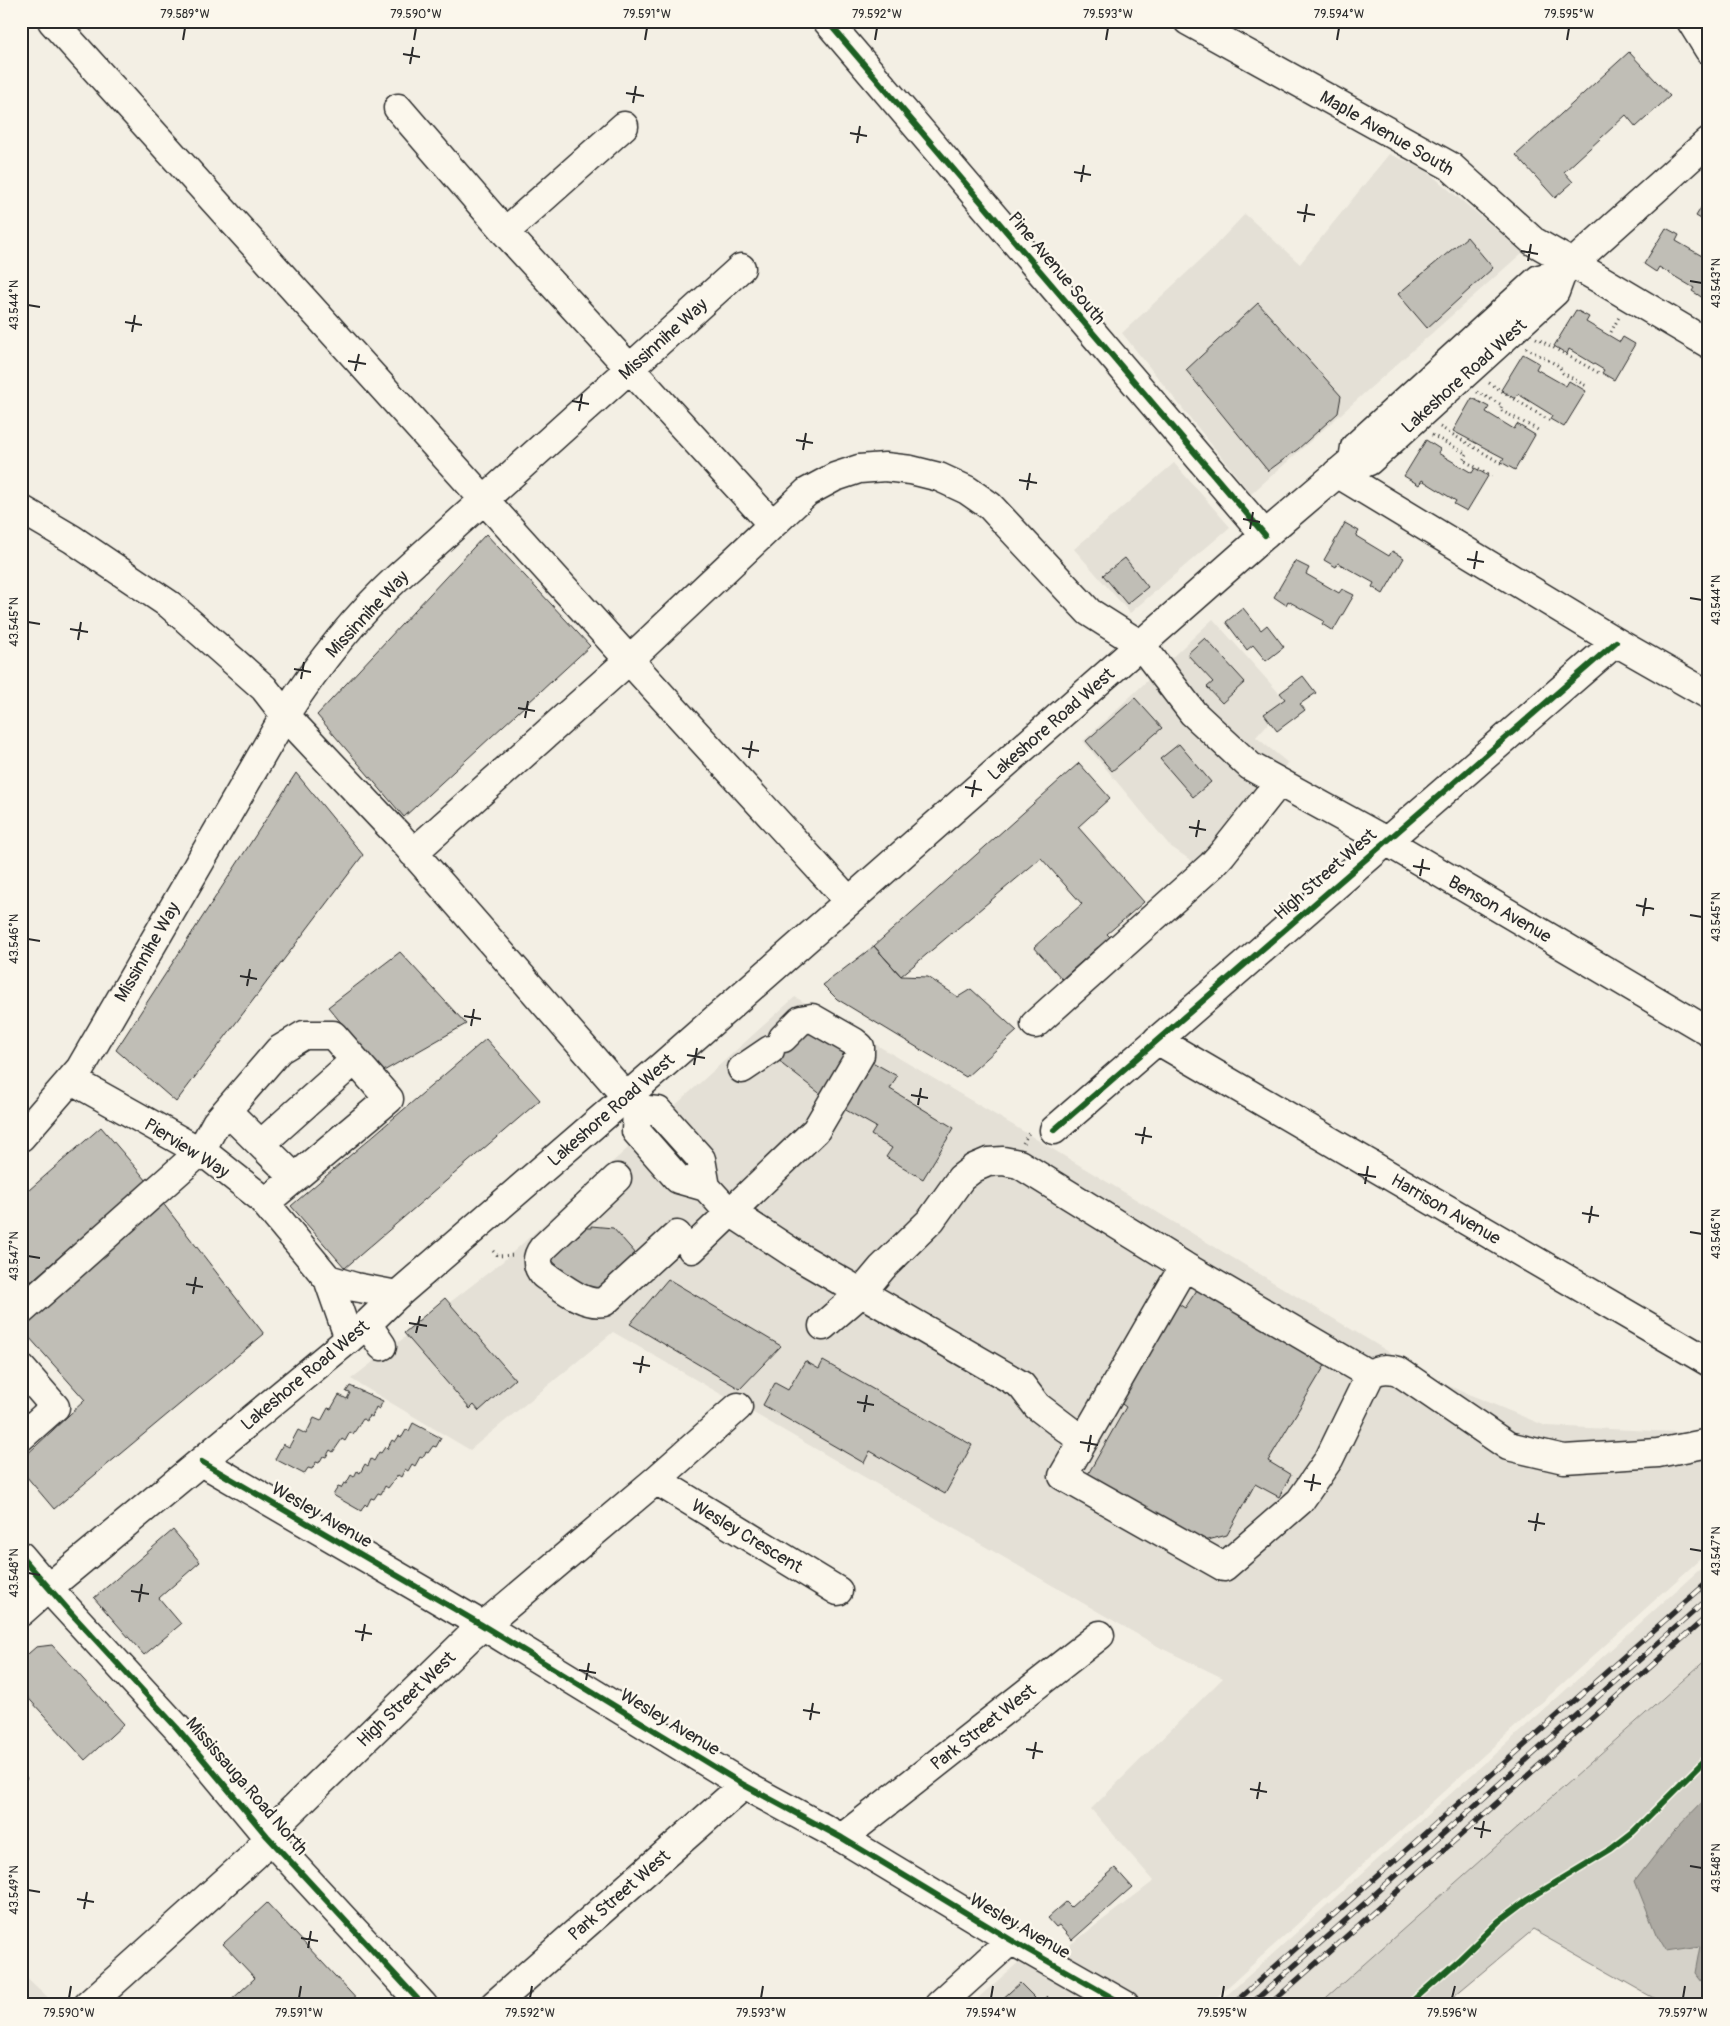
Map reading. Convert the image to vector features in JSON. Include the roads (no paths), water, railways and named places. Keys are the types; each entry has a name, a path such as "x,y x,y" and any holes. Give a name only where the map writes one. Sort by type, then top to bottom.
{"street":[{"path":"52,21 849,902"},
{"name":"Pine Avenue South","path":"826,21 1265,535"},
{"name":"Maple Avenue South","path":"1188,21 1450,166 1532,241 1567,268 1709,344"},
{"path":"1691,21 1709,50"},
{"path":"398,108 629,369 772,524"},
{"path":"506,232 624,126"},
{"name":"Lakeshore Road West","path":"21,1612 358,1332 397,1295 632,1103 849,902 1265,535 1345,467 1355,447 1539,279 1567,268 1709,141"},
{"name":"Missinnihe Way","path":"21,1137 72,1080 285,715 308,680 379,595 741,268"},
{"name":"Lakeshore Road West","path":"1345,467 1369,461 1416,419 1556,290 1567,268"},
{"path":"413,854 629,660 807,492 836,477 859,469 885,467 911,470 939,477 967,490 990,506 1089,612 1141,645"},
{"path":"1345,467 1616,642 1709,695"},
{"path":"21,509 72,539 170,605 264,688 285,715 413,854 632,1103 636,1131 678,1179 706,1187 730,1212 796,1255 1021,1385 1038,1406 1083,1441"},
{"name":"High Street West","path":"1054,1130 1616,642"},
{"name":"Benson Avenue","path":"1141,645 1193,713 1250,766 1386,841 1709,1032"},
{"path":"1035,1024 1212,865 1279,782"},
{"path":"617,1178 543,1248 538,1258 538,1265 544,1275 586,1301 604,1302 684,1242 730,1212 804,1142 822,1121 859,1059 861,1050 854,1042 812,1018 801,1020 776,1044 742,1069"},
{"path":"21,1311 200,1152 216,1123 279,1050 304,1034 333,1035 389,1099 265,1203"},
{"name":"Harrison Avenue","path":"1157,1040 1709,1362"},
{"path":"261,1144 355,1060"},
{"name":"Pierview Way","path":"72,1080 200,1152 260,1197 328,1278 358,1332 382,1346"},
{"path":"227,1111 295,1178"},
{"path":"823,1326 861,1293 882,1268 931,1220 962,1178 974,1168 988,1162 1010,1162 1019,1164 1184,1266 1370,1375"},
{"path":"1184,1266 1063,1476 1224,1567 1300,1501 1329,1460 1370,1375 1378,1370 1385,1369 1398,1372 1508,1446 1564,1459 1658,1454 1709,1443"},
{"path":"328,1278 355,1287 397,1295"},
{"path":"21,1368 55,1407 21,1437"},
{"name":"High Street West","path":"88,2005 255,1855 267,1836 482,1625 656,1480 738,1407"},
{"name":"Wesley Avenue","path":"202,1462 482,1625 744,1785 842,1838 1125,2005"},
{"name":"Wesley Crescent","path":"656,1480 838,1591"},
{"name":"Mississauga Road North","path":"21,1556 48,1588 178,1728 267,1836 423,2005"},
{"name":"Park Street West","path":"842,1838 1100,1635"},
{"name":"Park Street West","path":"494,2005 744,1785"},
{"path":"939,2005 1012,1940"}],"railway":[{"path":"1232,2005 1709,1581"},
{"path":"1250,2005 1709,1598"},
{"path":"1269,2005 1709,1615"}]}
